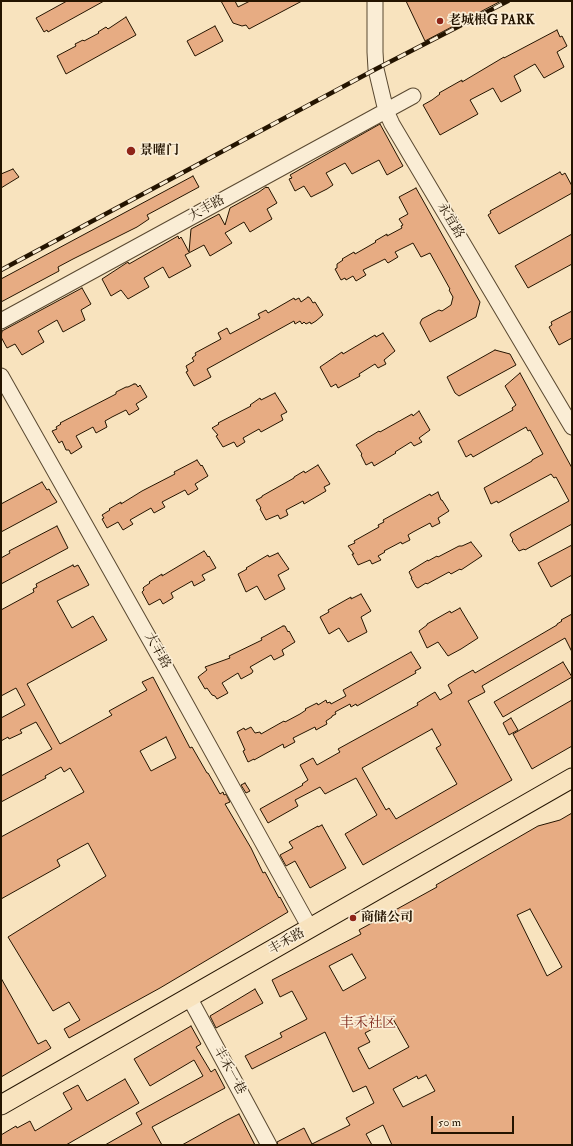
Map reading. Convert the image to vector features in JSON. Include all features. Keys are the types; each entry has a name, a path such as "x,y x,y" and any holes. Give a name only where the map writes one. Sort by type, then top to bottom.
{"main road":[{"name":"丰禾路","path":"1,1105 572,778"}],"street":[{"name":"永宜路","path":"375,1 376,69 386,111 399,137 572,427"},
{"name":"大丰路","path":"1,321 413,96"},
{"name":"大丰路","path":"1,376 167,670 310,928"},
{"name":"丰禾一巷","path":"188,997 269,1145"}],"building":[{"path":"67,1 104,1 48,32 47,30 44,32 36,18"},
{"path":"221,1 235,1 238,7 250,1 302,1 249,29 246,25 242,26 233,23"},
{"name":"老城根G PARK","path":"406,1 501,1 425,41"},
{"path":"126,17 136,35 66,74 57,56 76,46 75,44 99,33 98,32 106,27 108,29"},
{"path":"215,26 223,41 195,56 187,41"},
{"path":"557,30 567,46 557,52 564,67 544,78 535,64 514,76 521,91 501,102 493,88 470,100 478,114 440,135 423,105 440,94 439,93 462,80 462,82 504,57"},
{"path":"380,124 403,166 387,175 379,160 352,174 345,163 326,173 333,185 327,189 311,197 304,186 295,191 289,179 292,178 290,175"},
{"path":"13,169 19,177 1,188 1,174"},
{"path":"560,172 562,175 565,173 572,186 572,193 499,234 488,215 491,213 490,211"},
{"path":"193,176 199,187 147,215 149,219 137,227 58,267 59,271 1,302 1,279"},
{"path":"268,187 277,203 267,209 272,219 250,232 244,222 225,233 232,243 210,256 204,245 185,255 191,266 169,278 163,267 144,278 149,287 128,299 121,290 111,296 102,279 128,262 129,264 178,236 179,239 181,237 189,252 191,229 219,214 225,225 230,208"},
{"path":"416,188 480,302 476,317 430,342 420,323 422,319 439,310 442,311 451,305 453,297 430,253 421,257 413,243 395,252 398,257 388,263 385,259 363,270 366,275 356,281 353,276 346,280 345,278 341,280 335,269 337,268 337,264 343,260 342,259 354,252 355,254 387,234 387,236 402,228 401,226 403,225 399,219 408,214 399,197"},
{"path":"572,234 572,264 528,288 515,266"},
{"path":"82,288 91,304 81,310 85,320 63,332 57,320 38,331 44,342 22,355 15,344 7,348 1,337 2,331"},
{"path":"308,297 313,303 315,302 323,315 316,321 311,324 310,322 306,324 304,322 302,324 300,321 295,324 294,321 207,369 211,377 194,386 186,372 188,371 186,366 194,361 192,358 196,355 195,353 221,339 218,333 227,328 230,334 260,318 258,314 266,310 268,313 294,298 295,300 299,298 301,302"},
{"path":"572,311 572,338 559,345 549,327 552,325 551,322"},
{"path":"383,333 395,351 384,360 386,364 378,368 375,364 359,374 360,376 338,388 336,384 331,387 320,367 342,352 343,354 375,335 376,337"},
{"path":"495,350 510,354 516,365 459,396 455,393 447,377"},
{"path":"520,373 572,468 572,524 525,550 519,551 512,541 513,540 510,535 511,533 569,501 556,477 554,478 551,474 498,503 497,501 491,504 484,488 543,454 530,430 528,431 526,427 473,457 471,454 466,457 458,441 513,410 512,408 516,405 505,386"},
{"path":"134,384 138,387 140,385 147,397 136,404 139,409 129,415 126,410 112,417 105,421 107,427 96,433 93,427 76,436 82,447 71,454 69,450 66,450 62,441 59,443 52,431 57,429 56,427 61,424 60,423 116,394 116,392"},
{"path":"275,393 287,412 281,415 283,420 261,432 259,429 243,438 245,442 237,447 234,442 223,447 216,436 218,435 212,428 219,424 218,423 251,406 250,405 260,398 261,400"},
{"path":"419,411 430,430 419,438 422,442 414,446 411,442 374,466 372,462 366,465 361,455 362,454 356,445 412,414 413,416"},
{"path":"197,460 201,466 202,465 208,476 195,484 198,489 188,495 185,490 162,502 165,507 154,513 151,508 130,520 133,524 123,530 118,522 107,528 102,519 104,518 102,515 110,510 109,509 121,502 121,504 175,474 174,472"},
{"path":"318,465 330,484 324,487 326,491 304,504 303,501 286,510 288,515 280,519 278,515 266,520 256,500 304,471 305,473"},
{"path":"42,482 47,490 49,489 57,502 1,532 1,504"},
{"path":"438,492 441,500 449,511 438,518 440,523 432,527 430,523 408,535 410,540 402,544 401,542 384,551 385,552 378,556 381,560 372,564 370,560 358,565 352,554 354,554 348,546 379,527 378,525 384,522 383,520 430,494 431,496"},
{"path":"57,526 68,548 1,584 1,558 10,553 9,551"},
{"path":"471,542 482,556 461,570 460,569 451,574 449,572 427,584 426,583 418,588 416,587 411,578 410,571 428,560"},
{"path":"572,545 572,575 551,587 538,563"},
{"path":"204,551 208,557 209,556 216,568 202,575 205,580 194,586 192,581 171,593 173,598 163,604 160,599 149,605 142,592 144,590 143,588 150,583 149,582"},
{"path":"278,553 289,569 278,575 285,589 265,600 257,586 246,592 238,574 268,555 269,557"},
{"path":"73,565 74,567 78,565 89,585 57,601 72,628 93,616 107,640 27,684 60,744 112,715 109,711 147,690 142,682 153,677 190,748 192,747 220,794 223,792 224,795 226,794 230,802 225,804 251,848 263,873 265,872 288,912 160,988 69,1038 64,1029 80,1020 69,1002 53,1011 8,937 106,876 88,843 57,860 60,866 1,899 1,837 84,792 70,768 64,772 61,767 45,776 46,778 1,802 1,776 52,749 36,722 20,730 22,733 9,739 8,737 1,741 1,718 25,705 16,688 1,696 1,610 34,592 33,589 37,587 36,584","holes":["166,737 176,758 151,771 140,751"]},
{"path":"361,594 371,611 361,617 367,632 348,642 339,628 329,634 320,617 329,612 328,610 351,597 351,599"},
{"path":"460,608 478,638 448,656 438,642 427,648 419,631 427,624 450,611 451,613"},
{"path":"572,614 572,652 565,638 482,686 485,692 468,701 512,780 363,865 345,834 377,815 356,778 325,794 320,787 295,800 298,806 268,823 260,809 303,785 302,784 308,780 300,765 313,758 317,765 340,752 338,749 418,705 417,703 435,692 440,700 452,693 448,685 457,679 473,670 475,673 557,625 562,621 561,620","holes":["432,729 441,745 436,748 457,784 396,819 389,808 386,810 362,768"]},
{"path":"285,626 288,632 289,631 295,642 282,650 284,655 274,660 271,655 250,667 253,671 252,673 241,679 238,673 222,683 228,693 217,699 207,688 205,689 198,677 207,670 205,667 230,658 229,656 262,640 261,638"},
{"path":"411,652 421,668 415,671 416,673 357,706 356,704 351,707 350,704 335,712 336,714 326,721 327,724 316,730 315,727 293,738 295,742 284,748 283,744 248,762 243,751 245,750 237,732 244,728 245,730 251,727 255,733 260,732 261,734 300,714 306,710 305,709 317,703 318,705 326,700 327,703 330,702 331,704 346,696 343,690"},
{"path":"563,662 572,677 503,717 494,702"},
{"path":"572,700 572,746 532,769 513,734"},
{"path":"511,718 518,730 509,735 503,723"},
{"path":"245,783 250,791 246,793 241,785"},
{"path":"572,813 572,1145 392,1145 383,1125 366,1134 372,1145 278,1145 277,1142 304,1128 312,1144 350,1125 346,1118 374,1103 366,1086 353,1092 325,1032 252,1069 245,1056 282,1037 280,1033 307,1019 292,991 280,997 272,980 361,934 359,930 437,887 436,885 538,826 560,820","holes":["530,909 562,967 547,976 517,915","352,954 366,978 343,991 329,966","393,1019 409,1047 369,1069 358,1048 370,1042 365,1033","426,1075 435,1091 403,1107 393,1089 417,1076 418,1079"]},
{"path":"322,825 346,868 310,888 295,861 286,866 280,855 293,848 289,842"},
{"path":"1,978 38,1044 46,1040 51,1048 1,1077"},
{"path":"255,989 263,1003 216,1028 210,1016"},
{"path":"191,1026 201,1044 196,1047 211,1072 215,1069 225,1088 152,1127 162,1145 105,1145 142,1124 136,1113 203,1076 194,1060 150,1086 134,1059"},
{"path":"125,1079 139,1103 66,1145 1,1145 1,1135 16,1126 17,1128 30,1121 35,1131 72,1109 63,1093 78,1085 87,1101"},
{"path":"239,1114 255,1145 182,1145 227,1120"}],"railway":[{"path":"1,270 376,69 508,1"}],"place":[{"name":"老城根G PARK","path":"440,21"},
{"name":"景曜门","path":"131,151"},
{"name":"商储公司","path":"353,918"}],"district":[{"name":"丰禾社区","path":"368,1024"}]}
